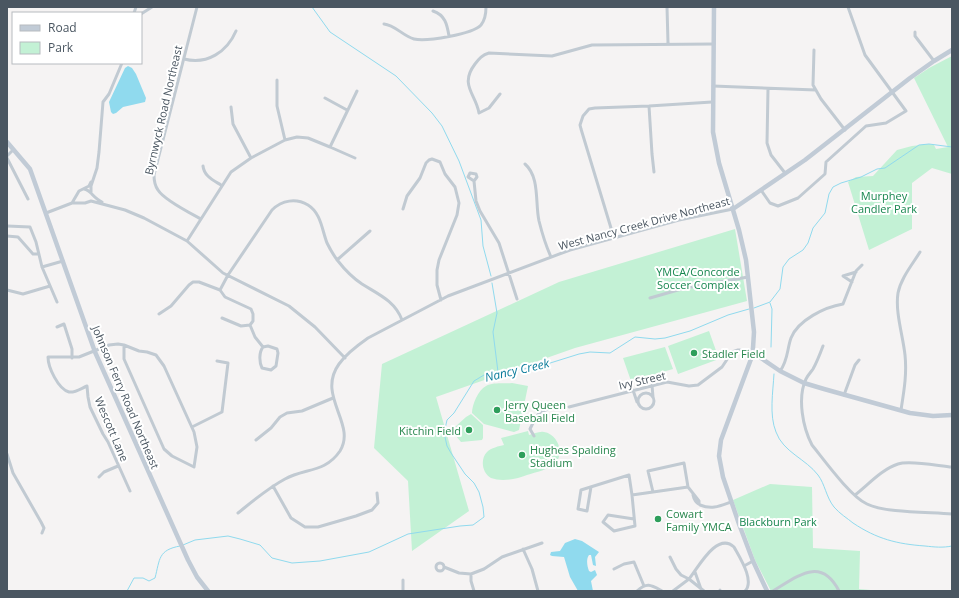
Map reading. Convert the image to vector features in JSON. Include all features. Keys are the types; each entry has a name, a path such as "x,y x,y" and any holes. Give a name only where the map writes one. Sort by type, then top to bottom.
{"main road":[{"path":"714,7 712,102 713,132 715,148 746,260 754,332 752,352 744,381 734,403 721,440 719,456 723,477 731,502 753,561 767,591"},
{"name":"West Nancy Creek Drive Northeast","path":"733,209 845,130 934,61 952,50"},
{"name":"Johnson Ferry Road Northeast","path":"7,142 30,169 95,352 183,550 193,570 208,591"},
{"path":"752,352 780,371 804,383 920,415 952,416"}],"street":[{"path":"142,13 152,7"},
{"name":"Byrnwyck Road Northeast","path":"197,7 154,175 154,180 158,191 165,197 201,219"},
{"path":"384,24 389,25 400,33 415,39 429,40 474,30 481,25 486,14 486,7"},
{"path":"667,7 668,43"},
{"path":"761,190 770,203 778,206 798,198 824,174 826,162 866,126 886,123 906,111 869,61 862,48 848,7"},
{"path":"433,11 444,18 449,36"},
{"path":"184,59 195,61 209,59 228,44 236,30"},
{"path":"915,32 915,36 934,61"},
{"path":"500,94 490,108 479,114 468,79 470,70 484,54 552,56 592,45 668,43 714,44"},
{"path":"814,50 812,74 814,85 822,99 845,130"},
{"path":"90,201 91,186 100,152 103,102 122,64"},
{"path":"277,80 277,106 285,140"},
{"path":"713,86 816,90"},
{"path":"768,89 767,143 772,155 785,173"},
{"path":"330,147 357,91"},
{"path":"325,98 347,110"},
{"path":"614,238 581,129 582,120 586,112 594,108 712,102"},
{"path":"650,106 654,172"},
{"path":"231,107 233,124 251,158"},
{"path":"187,241 221,185 234,168 285,140 291,138 313,140 355,158"},
{"path":"13,150 7,157 28,199"},
{"path":"403,209 407,196 420,178 426,163 432,159 440,162 445,174 455,187 459,203 457,215 439,260 437,270 437,285 441,300"},
{"path":"525,164 532,173 539,221 551,257"},
{"path":"203,166 207,176 221,185"},
{"path":"72,203 79,191 89,186 94,176"},
{"path":"474,181 476,201 480,211 499,243 517,299"},
{"path":"84,189 88,190 96,200 144,218 187,241 215,266 228,275 288,306 315,327 345,358"},
{"path":"46,213 72,203 87,203 90,201 107,205"},
{"path":"220,290 228,275 272,210 277,205 290,201 307,205 313,209 317,214 328,244 337,260 353,277 394,304 399,311 402,320"},
{"name":"West Nancy Creek Drive Northeast","path":"238,513 273,486 289,476 321,468 328,464 341,449 344,440 344,431 331,390 334,373 338,364 368,338 464,289 570,250 695,216 733,209"},
{"path":"7,226 30,227 36,242 42,267 57,302"},
{"path":"337,260 370,231"},
{"path":"7,236 18,237 33,254 38,254"},
{"path":"901,410 906,378 906,367 898,306 898,292 904,278 920,252"},
{"path":"42,267 63,261"},
{"path":"852,282 844,276 856,271 862,265"},
{"path":"780,371 783,368 788,354 791,337 809,318 821,310 843,304 856,271"},
{"path":"650,298 685,288 748,277"},
{"path":"159,314 171,306 193,282 199,282 220,290 225,297 251,310 253,314 253,321 250,325"},
{"path":"7,290 23,294 50,286"},
{"path":"222,318 241,326 250,325"},
{"path":"57,327 64,324 72,349 72,358"},
{"path":"250,325 255,337 263,346 277,349 278,353 276,366 271,370 262,368 260,364 260,350 263,346"},
{"name":"Wescott Lane","path":"124,345 118,344 109,346 79,357 48,357 52,372 62,388 68,392 87,386 90,407 108,442 130,491"},
{"path":"124,345 139,352 147,352 156,355 160,359 192,427 197,447 197,458 194,467 172,456 164,449 124,359 124,345"},
{"path":"823,346 804,383 802,397 802,419 808,438 812,445 855,495 867,504 887,509 952,514"},
{"name":"Ivy Street","path":"569,407 667,382 689,386 698,385 722,367 732,352 746,350 752,352"},
{"path":"844,395 855,365 859,360"},
{"path":"192,427 222,412 228,363 217,361"},
{"path":"633,390 641,408 648,409 653,404 652,386"},
{"path":"638,403 638,398 642,394 648,394 653,399"},
{"path":"256,440 271,428 280,417 333,398"},
{"path":"534,436 530,429 535,418 542,410 560,406 563,407"},
{"path":"7,454 13,473 44,528 42,533"},
{"path":"653,492 648,471 684,463 688,488 693,495 693,498 699,504 708,508 714,508 731,502"},
{"path":"855,495 883,472 898,464 907,463 952,467"},
{"path":"100,477 104,472 118,466"},
{"path":"591,487 587,511 578,509 581,490 629,475 635,526 614,531 603,522 608,515 634,518"},
{"path":"273,486 291,518 305,527 318,527 372,510 378,504 377,493"},
{"path":"632,495 688,488"},
{"path":"444,567 459,573 471,574 484,569 502,556 542,543"},
{"path":"673,591 689,579 712,549 723,544 734,547 744,566 749,580 749,585 745,591"},
{"path":"523,549 532,568 538,591"},
{"path":"670,557 676,569 703,590"},
{"path":"744,566 753,561"},
{"path":"614,570 624,564 634,562 644,586"},
{"path":"773,591 799,576 816,571 825,573 836,583 840,591"},
{"path":"695,572 703,590"},
{"path":"471,574 471,581 474,591"},
{"path":"403,580 403,591"},
{"path":"638,591 644,586 649,585 662,591"}],"green space":[{"name":"Murphey Candler Park","path":"952,56 952,174 932,168 912,183 912,229 869,250 848,182 856,177 873,176 897,150 929,144 934,145 936,149 948,147 914,78"},
{"name":"YMCA/Concorde Soccer Complex","path":"735,229 747,301 575,348 436,397 469,511 412,551 408,481 374,448 382,364 559,282"},
{"name":"Stadler Field","path":"709,331 719,359 678,374 668,346"},
{"path":"665,347 673,369 631,381 623,358"},
{"name":"Jerry Queen Baseball Field","path":"512,383 528,386 519,430 514,432 484,424 472,413 476,398 483,388 492,384"},
{"name":"Kitchin Field","path":"471,414 483,425 483,438 482,440 461,442 456,436 455,427"},
{"name":"Hughes Spalding Stadium","path":"528,431 529,435 542,432 553,436 560,450 558,459 555,463 546,469 514,479 500,480 488,476 483,466 483,458 487,452 493,448 504,445 501,438"},
{"name":"Blackburn Park","path":"770,484 812,487 813,548 860,551 859,589 882,591 771,591 755,560 733,500"}],"water":[{"path":"128,66 132,68 136,74 146,98 145,102 123,107 113,114 111,112 109,102 125,68"},
{"path":"575,539 582,541 599,552 595,557 596,566 593,565 591,555 587,558 589,571 591,572 595,570 597,575 591,581 593,591 578,591 570,577 564,557 550,555 551,552 560,551 565,543"}],"waterway":[{"path":"312,7 330,32 396,76 432,113 442,126 459,161 481,220 483,246 491,276"},
{"name":"Nancy Creek","path":"754,308 770,302 780,289 783,267 789,259 803,250 808,243 813,228 825,213 829,194 833,187 861,177 877,169 885,168 919,145 929,144 952,147"},
{"path":"492,283 497,313 493,332 498,372"},
{"path":"770,303 772,309 771,347"},
{"name":"Nancy Creek","path":"183,545 195,540 228,536 260,545 272,558 292,563 320,561 369,552 408,534 473,525 484,517 479,492 474,483 465,474 447,446 445,429 447,420 454,413 474,381 484,375 547,364 579,354 590,352 610,353 635,337 655,339 665,338 690,331 728,315 749,309"},
{"path":"774,374 772,411 774,425 779,439 789,450 813,469 818,475 831,503 841,514 870,533 888,540 915,545 938,547 952,546"},
{"name":"Nancy Creek","path":"127,591 134,578 143,578 149,581 155,578 161,556 168,550 180,546"}],"place":[{"name":"Stadler Field","path":"694,353"},
{"name":"Jerry Queen Baseball Field","path":"497,410"},
{"name":"Kitchin Field","path":"469,430"},
{"name":"Hughes Spalding Stadium","path":"522,455"},
{"name":"Cowart Family YMCA","path":"658,519"}]}
